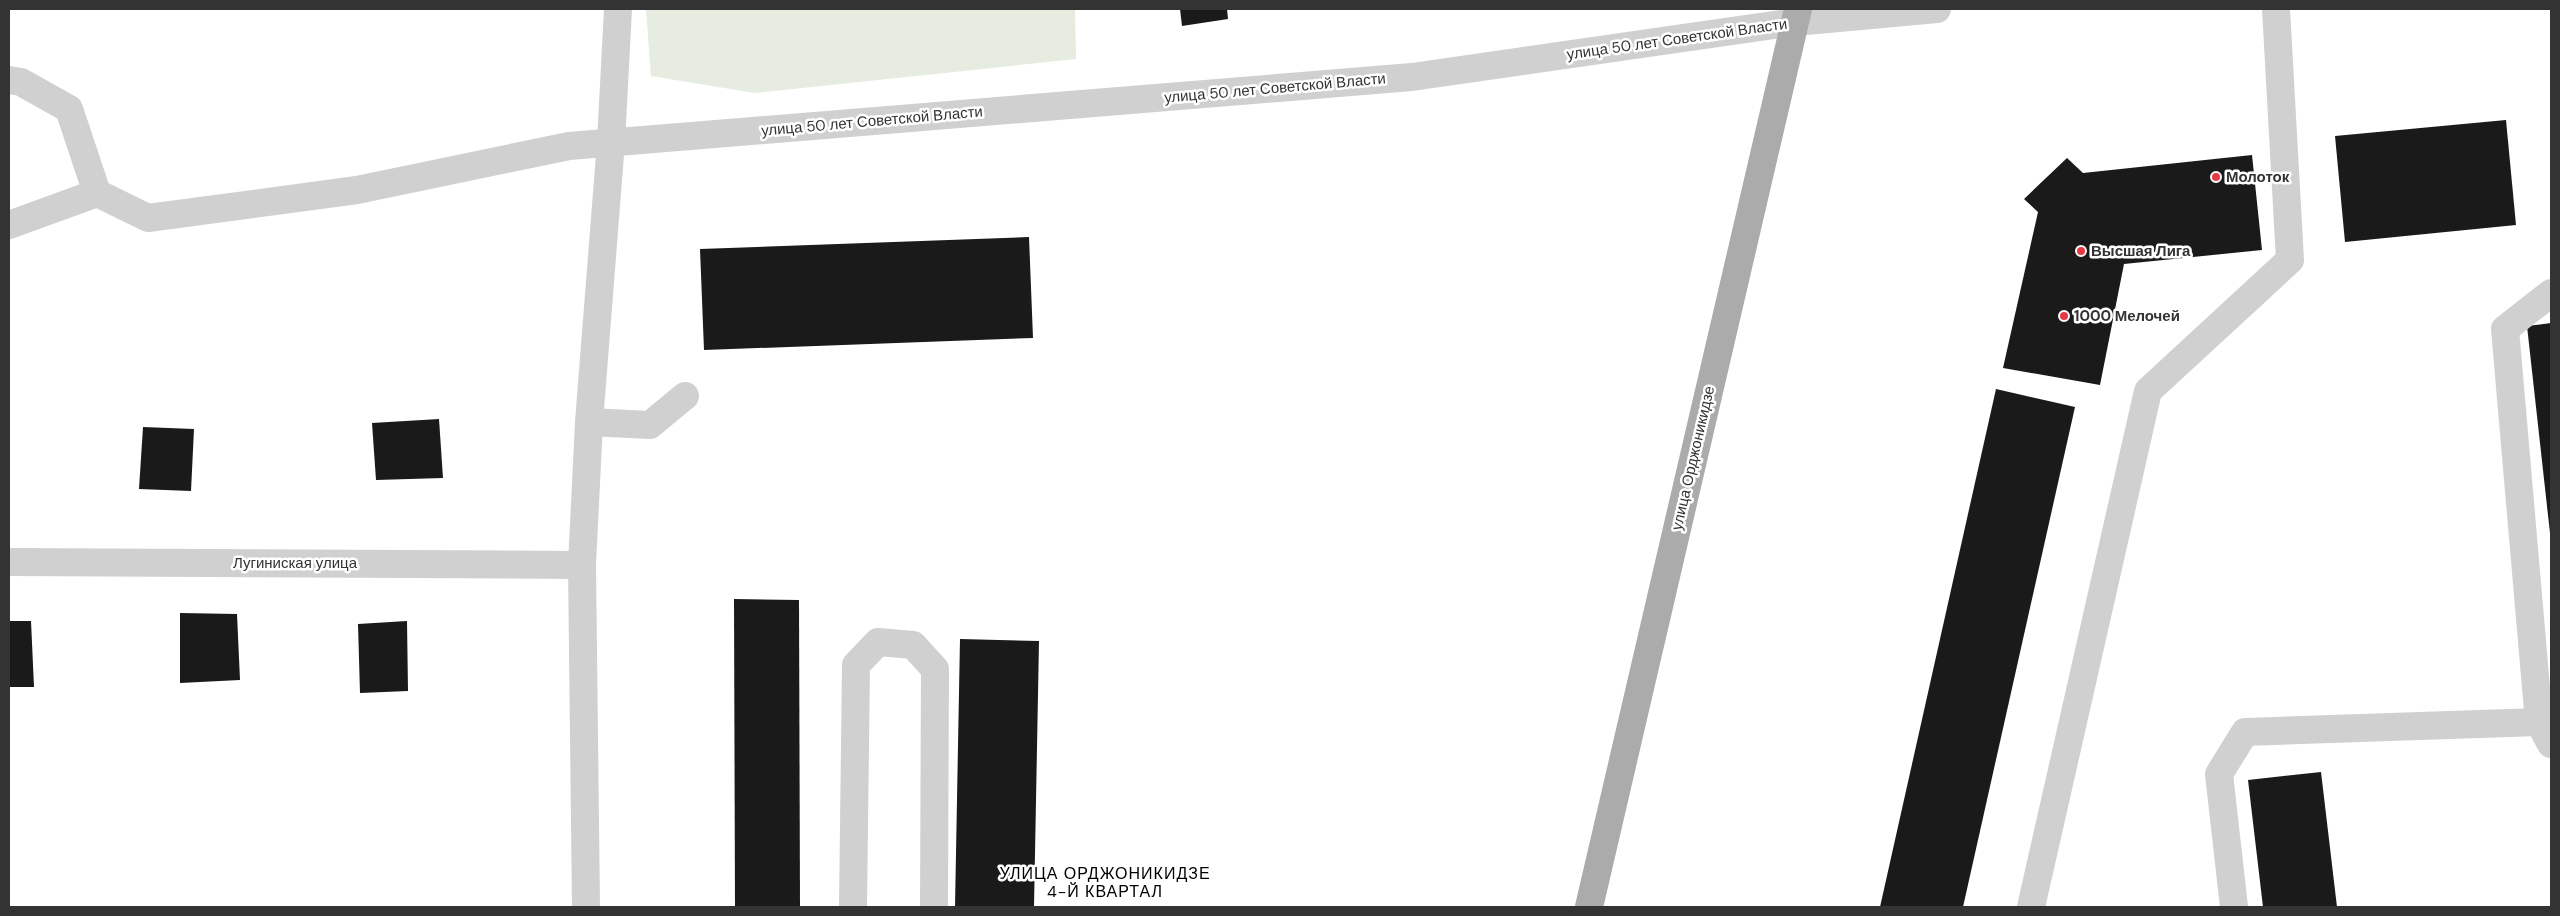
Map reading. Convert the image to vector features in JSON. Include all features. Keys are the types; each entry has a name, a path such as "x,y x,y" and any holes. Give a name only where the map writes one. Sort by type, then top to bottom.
{"main road":[{"name":"улица Орджоникидзе","path":"1589,907 1796,15"}],"street":[{"path":"586,907 582,564 589,422 611,142 618,9"},
{"name":"улица 50 лет Советской Власти","path":"97,193 148,218 357,190 569,146 1412,77 1796,15 1937,9"},
{"path":"2031,907 2148,391 2290,260 2276,9"},
{"path":"9,80 21,82 69,109 97,193 9,224"},
{"path":"2234,907 2219,774 2245,732 2545,733 2505,329 2551,293"},
{"path":"589,422 650,425 685,396"},
{"name":"Лугиниская улица","path":"9,562 582,564"},
{"path":"853,907 856,665 878,642 913,645 935,668 934,907"}],"shaded area":[{"path":"646,9 1075,9 1076,59 755,93 651,76"}],"building":[{"path":"1180,9 1227,9 1228,19 1182,26"},
{"path":"2506,120 2516,225 2345,242 2335,136"},
{"name":"1000 Мелочей","path":"2252,155 2262,250 2124,264 2100,385 2003,368 2038,212 2024,199 2067,158 2083,173"},
{"path":"1029,237 1033,338 704,350 700,249"},
{"path":"2551,323 2551,533 2550,533 2527,326"},
{"path":"1996,389 2075,407 1963,907 1880,907"},
{"path":"439,419 443,478 376,480 372,423"},
{"path":"143,427 194,429 191,491 139,489"},
{"path":"734,599 799,600 800,907 735,907"},
{"path":"180,613 237,614 240,680 180,683"},
{"path":"9,621 31,621 34,687 9,687"},
{"path":"407,621 408,691 360,693 358,624"},
{"path":"960,639 1039,641 1034,907 955,907"},
{"path":"2321,772 2337,907 2263,907 2248,780"}],"place":[{"name":"Молоток","path":"2216,177"},
{"name":"Высшая Лига","path":"2081,251"},
{"name":"1000 Мелочей","path":"2064,316"}],"district":[{"name":"УЛИЦА ОРДЖОНИКИДЗЕ 4-Й КВАРТАЛ","path":"1105,882"}]}
